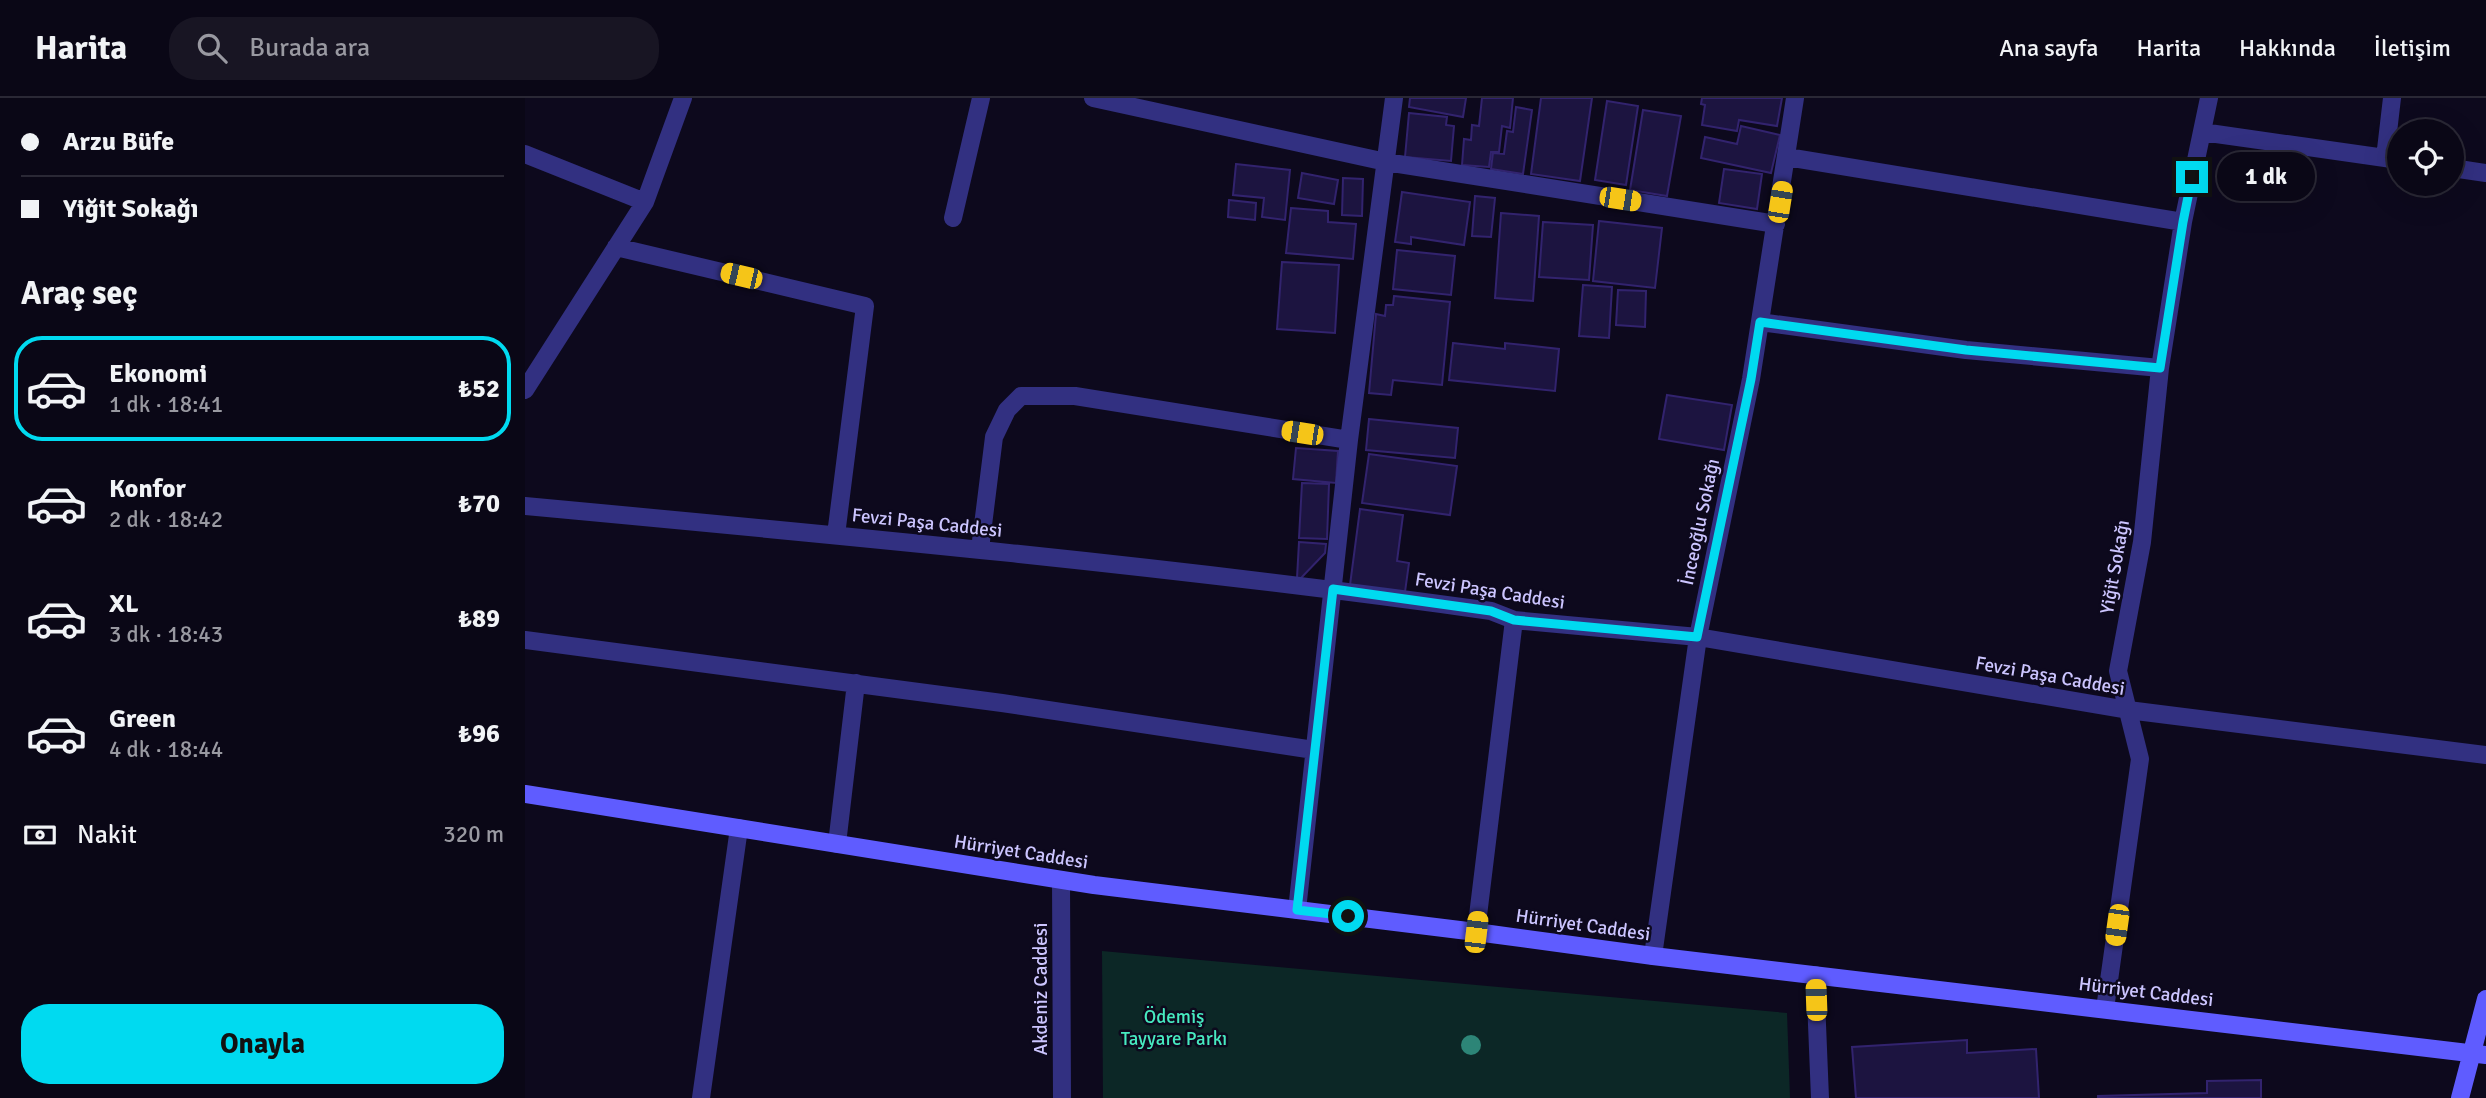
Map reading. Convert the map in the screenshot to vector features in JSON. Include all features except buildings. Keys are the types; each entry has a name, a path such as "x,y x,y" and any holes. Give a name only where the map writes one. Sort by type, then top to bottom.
{"street":[{"path":"525,390 645,202 683,98"},
{"path":"953,218 982,98"},
{"path":"1093,98 1386,162 1776,224"},
{"path":"1297,910 1349,440 1394,98"},
{"name":"İnceoğlu Sokağı","path":"1653,956 1697,637 1751,379 1795,98"},
{"name":"Yiğit Sokağı","path":"2105,1009 2140,759 2118,671 2142,542 2160,368 2183,222 2209,98"},
{"path":"2392,98 2392,119"},
{"path":"2202,132 2387,158"},
{"path":"525,154 645,202"},
{"path":"1787,157 2183,222"},
{"path":"2464,170 2486,173"},
{"path":"616,247 865,306 836,535"},
{"path":"1760,322 1966,350 2160,368"},
{"path":"980,549 995,437 1007,410 1021,396 1075,396 1349,440"},
{"name":"Fevzi Paşa Caddesi","path":"525,506 980,549 1333,589 1491,611 1514,620 1697,637 2128,710 2486,755"},
{"path":"1476,932 1514,620"},
{"path":"525,640 856,683 1314,750"},
{"path":"837,844 856,683"},
{"name":"Hürriyet Caddesi","path":"525,794 1061,880 1653,956 2479,1054"},
{"path":"701,1098 739,828"},
{"name":"Akdeniz Caddesi","path":"1061,880 1062,1098"},
{"path":"1815,975 1820,1098"},
{"path":"2460,1098 2479,1054 2486,999"}],"green space":[{"name":"Ödemiş Tayyare Parkı","path":"1102,951 1787,1013 1790,1098 1103,1098"}],"route":[{"path":"1348,916 1297,910 1333,589 1491,611 1514,620 1697,637 1751,379 1760,322 1966,350 2160,368 2192,177"}]}
